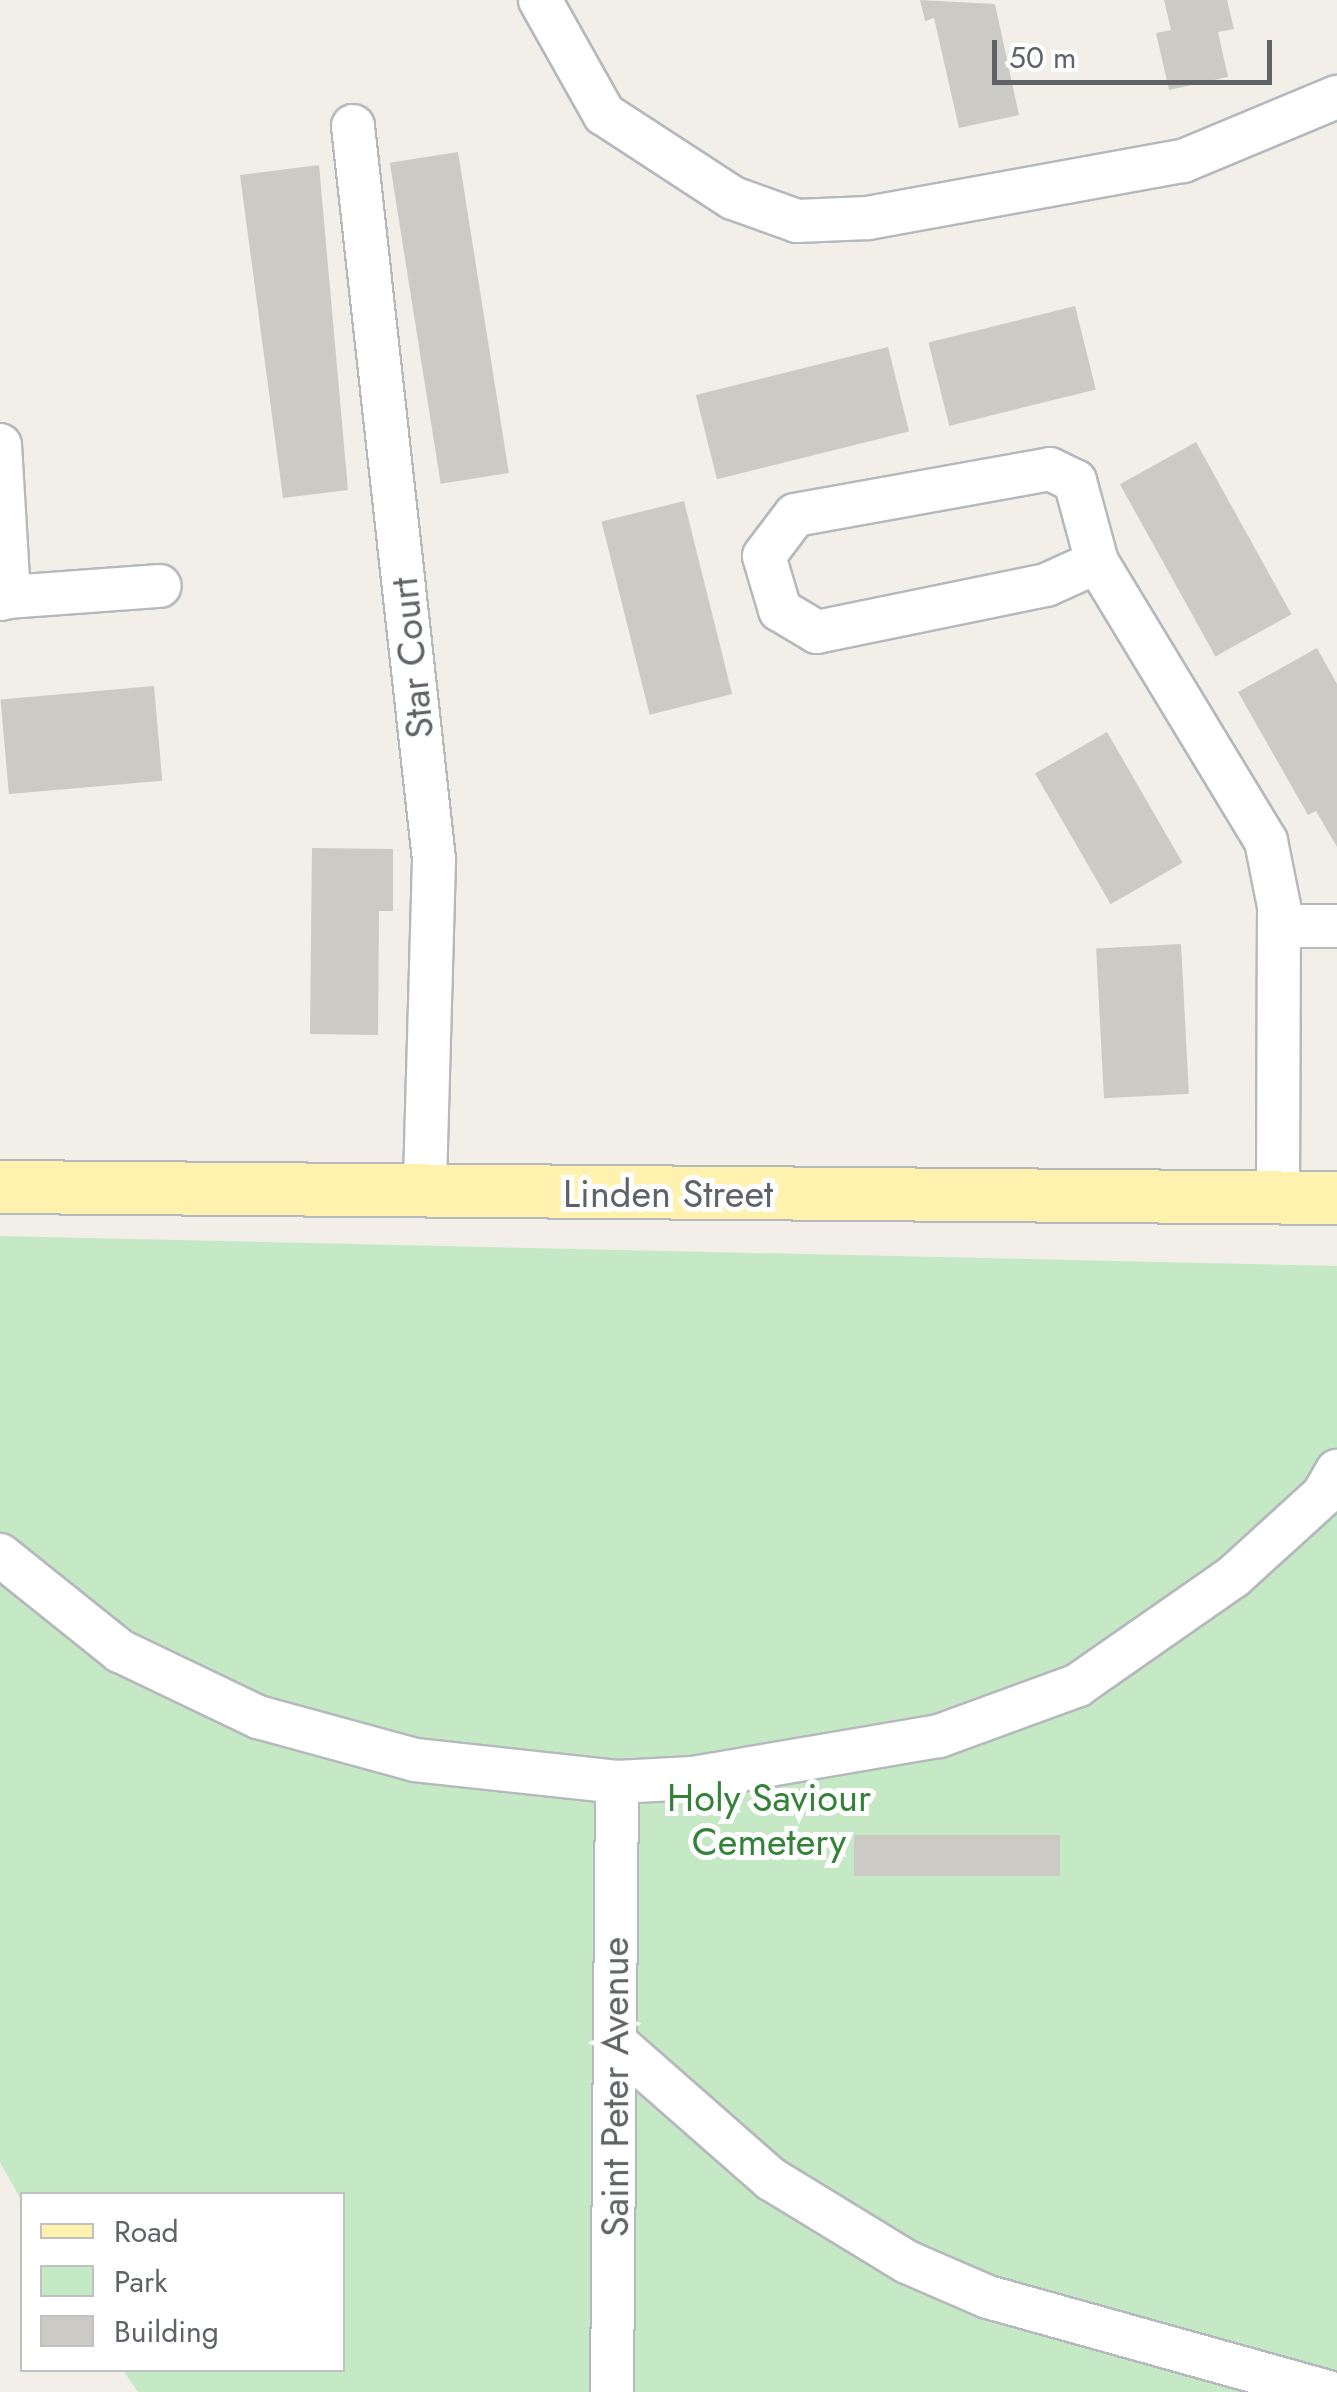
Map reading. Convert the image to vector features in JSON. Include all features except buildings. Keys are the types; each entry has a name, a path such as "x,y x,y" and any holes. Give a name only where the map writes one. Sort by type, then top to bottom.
{"main road":[{"name":"Linden Street","path":"0,1188 1337,1198"}],"street":[{"path":"540,0 604,114 718,189 797,221 868,218 1183,161 1337,96"},
{"name":"Star Court","path":"353,126 434,860 425,1192"},
{"path":"1,447 4,598 160,586"},
{"path":"1097,562 1046,585 818,632 780,610 764,556 795,515 1050,470 1075,481 1097,562 1266,841 1279,926 1278,1197"},
{"path":"1279,926 1337,926"},
{"path":"0,1556 120,1651 258,1718 415,1760 617,1782 832,1760 1026,1706 1174,1625 1332,1488"},
{"name":"Saint Peter Avenue","path":"612,2392 617,1782"},
{"path":"616,2042 772,2180 907,2262 988,2297 1329,2392"}],"green space":[{"name":"Holy Saviour Cemetery","path":"0,1236 1337,1266 1337,2392 138,2392 124,2372 345,2372 345,2192 20,2192 20,2198 0,2162"}]}
